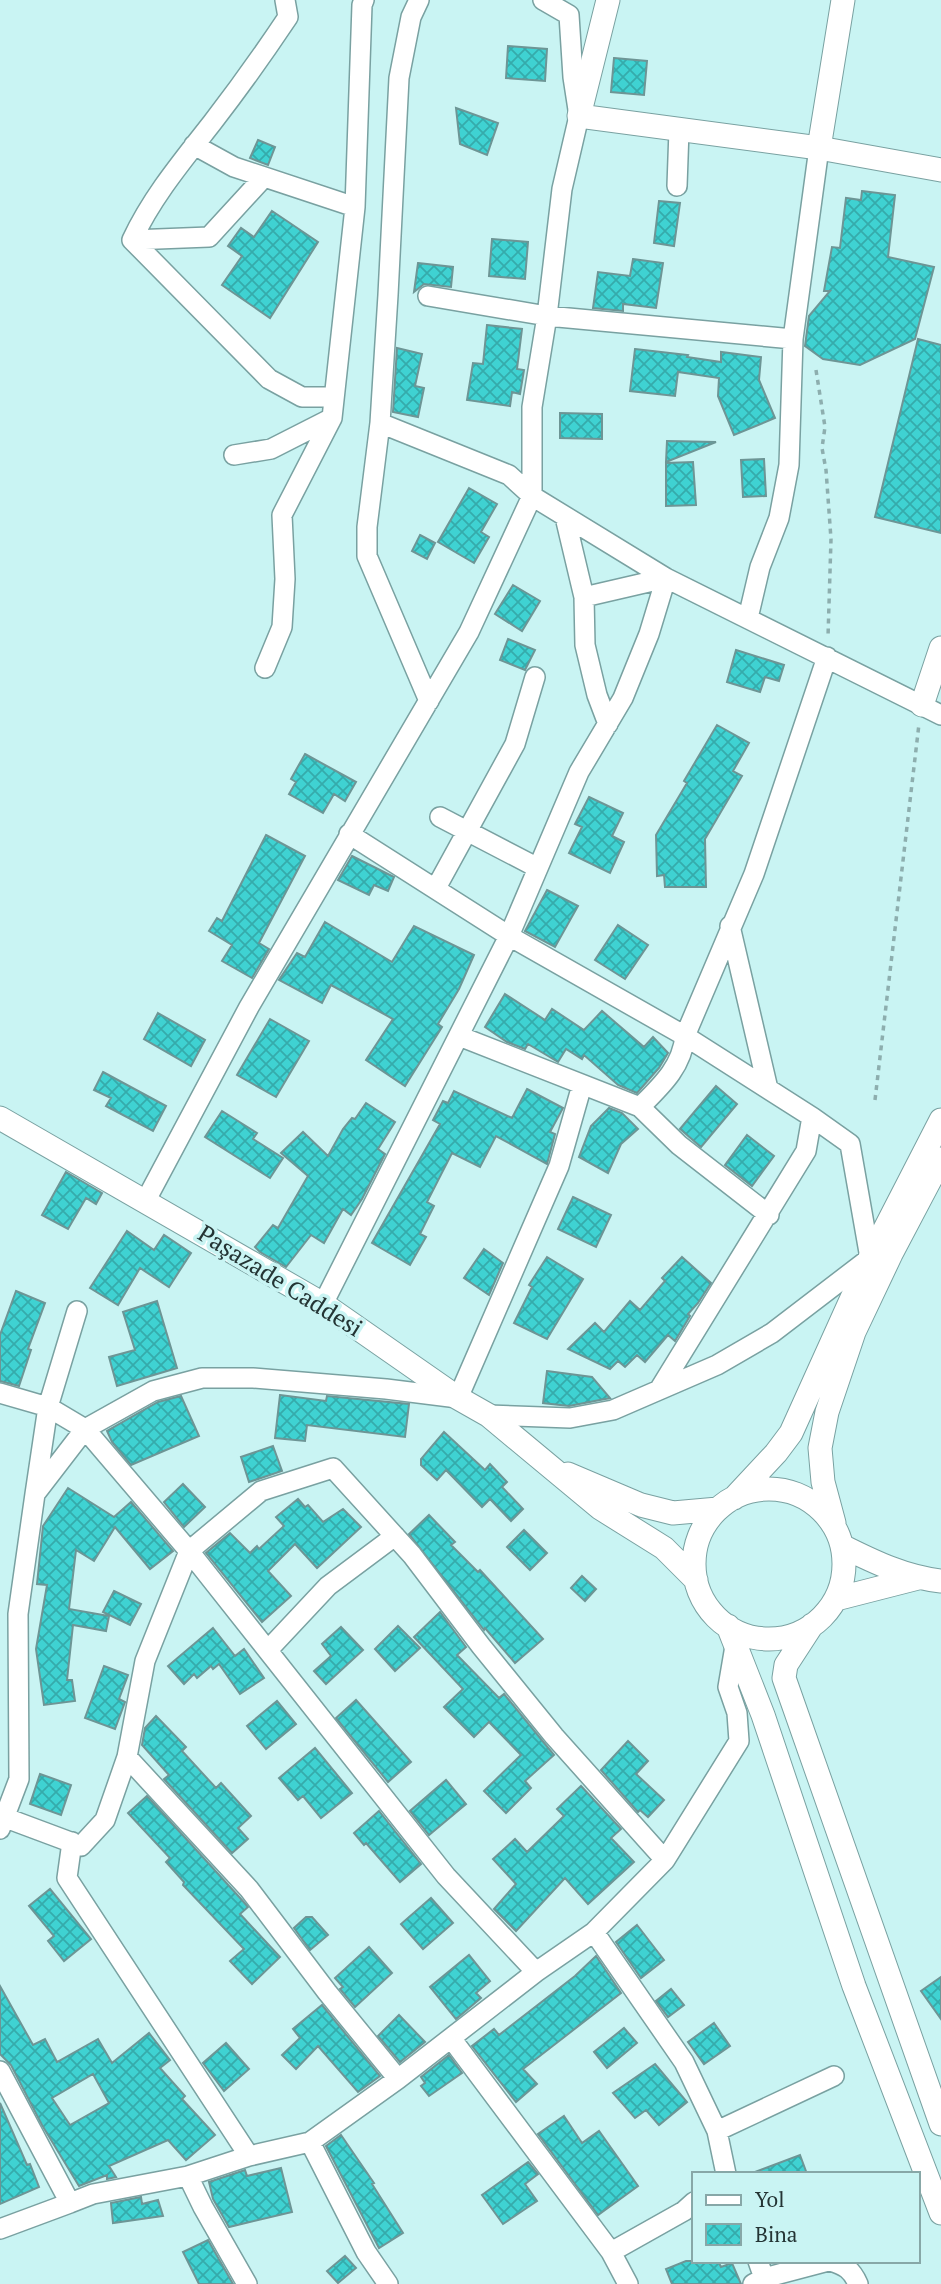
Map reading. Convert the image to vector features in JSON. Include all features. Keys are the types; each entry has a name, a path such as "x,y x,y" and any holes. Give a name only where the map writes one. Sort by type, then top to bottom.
{"street":[{"path":"132,240 142,219 288,17 285,0"},
{"path":"265,668 282,627 285,579 282,515 332,418 355,207 364,0"},
{"path":"419,0 411,17 399,78 380,423 367,527 367,556 429,701"},
{"path":"542,0 569,15 579,117"},
{"path":"146,1200 249,1007 470,632 532,496 532,407 547,316 562,189 608,0"},
{"path":"748,618 760,567 779,518 789,465 793,339 819,148 843,0"},
{"path":"579,117 819,148 941,170"},
{"path":"677,186 679,130"},
{"path":"194,145 234,167 355,207"},
{"path":"132,240 209,237 264,177"},
{"path":"132,240 269,379 302,397 334,397"},
{"path":"428,296 547,316 793,339"},
{"path":"234,455 271,449 332,418"},
{"path":"380,423 509,475 532,496 666,578 931,710 941,648"},
{"path":"565,517 583,597 584,645 608,724"},
{"path":"583,597 666,578"},
{"path":"323,1304 509,936 579,772 623,698 649,634 666,578"},
{"path":"640,1107 669,1078 684,1052 685,1036 754,874 827,657"},
{"path":"436,888 515,744 536,677"},
{"path":"440,817 538,868"},
{"path":"349,834 509,936 685,1036 850,1144 870,1258"},
{"path":"730,926 768,1090"},
{"path":"459,1036 640,1107 679,1145 769,1215"},
{"path":"35,1494 85,1429 153,1391 202,1378 253,1378 458,1398 559,1166 582,1085"},
{"path":"659,1390 806,1151 812,1117"},
{"name":"Paşazade Caddesi","path":"0,1118 323,1304 458,1398 488,1415 600,1508 664,1548 696,1580"},
{"path":"941,1120 870,1258 791,1433 776,1453 706,1524 694,1561 696,1580 703,1599 732,1636 763,1715 854,1986 941,2213"},
{"path":"732,1636 744,1634 761,1639 796,1634 826,1614 836,1599 844,1564 823,1482 820,1448 827,1412 854,1332 941,1159"},
{"path":"488,1415 570,1418 613,1410 717,1365 772,1333 870,1258"},
{"path":"77,1311 48,1408 35,1494 9,1611 19,1779 3,1824 81,1846 105,1820 127,1756 145,1661 189,1551 261,1491 333,1468 395,1536 554,1736 665,1860"},
{"path":"0,1393 48,1408 85,1429 189,1551 446,1877 536,1972"},
{"path":"546,1465 641,1505 673,1513 726,1503 753,1491 772,1489 792,1493 809,1501 824,1514 839,1538 876,1563 918,1578 941,1581"},
{"path":"268,1650 328,1586 395,1536"},
{"path":"836,1599 918,1578"},
{"path":"812,1625 786,1664 784,1678 941,2124"},
{"path":"0,2228 93,2194 188,2176 249,2156 310,2141 398,2079 536,1972 594,1932 665,1860 739,1741 737,1713 728,1686 732,1636"},
{"path":"127,1756 249,1889 327,1992 398,2079"},
{"path":"72,1842 67,1878 249,2156"},
{"path":"594,1932 684,2062 717,2131 726,2172"},
{"path":"451,2038 611,2252 628,2284"},
{"path":"717,2131 834,2076"},
{"path":"3,2083 70,2203"},
{"path":"310,2141 366,2252 388,2284"},
{"path":"188,2176 247,2284"},
{"path":"611,2252 692,2204"},
{"path":"758,2274 818,2263"},
{"path":"836,2263 854,2274 858,2284"}],"path":[{"path":"816,370 824,427 822,448 831,539 827,657"},
{"path":"875,1100 931,710"}],"building":[{"path":"508,46 547,49 545,81 506,78"},
{"path":"614,58 647,61 644,95 611,92"},
{"path":"456,108 498,123 487,155 460,144"},
{"path":"258,140 275,147 268,165 250,158"},
{"path":"862,191 895,195 888,257 934,267 915,339 860,365 823,359 805,346 809,316 830,291 824,291 832,247 840,248 846,198 861,200"},
{"path":"659,201 680,203 674,246 654,243"},
{"path":"272,211 318,242 270,318 222,285 242,256 228,246 241,228 254,237"},
{"path":"492,239 528,242 525,279 489,276"},
{"path":"633,259 663,263 656,308 623,304 623,311 593,308 598,272 630,276"},
{"path":"418,263 453,267 451,287 424,284 414,292"},
{"path":"487,325 522,329 517,369 524,370 520,394 512,392 510,406 467,400 473,363 483,364"},
{"path":"918,339 941,345 941,533 875,517"},
{"path":"397,348 422,354 415,386 424,388 418,417 393,412"},
{"path":"635,349 721,362 721,352 761,357 759,380 775,418 734,435 718,396 719,378 678,372 675,396 630,391"},
{"path":"560,413 602,414 602,439 560,438"},
{"path":"667,441 716,442 666,462"},
{"path":"764,459 766,496 743,497 741,460"},
{"path":"693,462 696,505 666,506 666,463"},
{"path":"469,488 497,504 481,532 489,537 474,563 438,542"},
{"path":"420,535 435,543 427,559 412,551"},
{"path":"513,585 540,601 522,631 495,614"},
{"path":"508,639 535,650 525,670 500,660"},
{"path":"736,650 784,665 779,681 765,677 760,692 727,682"},
{"path":"717,725 749,743 733,771 742,776 705,839 706,887 665,887 664,875 657,876 656,835"},
{"path":"305,754 356,782 345,801 334,794 323,813 289,794 296,782 291,779"},
{"path":"589,797 623,813 612,836 624,842 610,873 569,853 582,827 575,824"},
{"path":"266,835 305,856 259,943 269,949 252,978 222,961 232,945 209,931 217,918 222,921"},
{"path":"352,856 394,877 388,891 374,885 369,895 338,880"},
{"path":"547,890 578,906 555,947 525,931"},
{"path":"325,922 392,962 414,926 474,955 459,989 438,1024 442,1027 405,1086 366,1060 393,1019 331,985 322,1003 279,980 297,953 305,957"},
{"path":"618,925 648,945 625,979 595,960"},
{"path":"505,994 545,1020 552,1009 584,1030 602,1011 644,1047 653,1037 668,1053 637,1093 618,1085 584,1055 582,1059 566,1049 558,1062 528,1044 525,1049 507,1042 485,1027"},
{"path":"158,1013 205,1040 191,1066 144,1039"},
{"path":"270,1019 309,1041 276,1097 237,1075"},
{"path":"103,1072 166,1106 153,1131 106,1106 111,1098 94,1090"},
{"path":"716,1086 737,1104 701,1147 680,1129"},
{"path":"527,1089 563,1108 550,1132 555,1134 547,1164 496,1136 480,1167 452,1153 427,1202 434,1206 420,1234 426,1237 410,1265 372,1243 440,1124 433,1120 443,1101 448,1103 454,1091 512,1118"},
{"path":"366,1103 395,1122 378,1149 385,1154 351,1215 343,1209 324,1243 311,1235 286,1267 260,1252 255,1247 273,1225 278,1228 308,1176 281,1153 303,1132 328,1156 343,1129 352,1118 355,1119"},
{"path":"609,1108 622,1113 638,1129 621,1144 608,1173 579,1157 591,1126"},
{"path":"222,1111 257,1133 253,1139 283,1158 270,1178 205,1137"},
{"path":"747,1135 774,1156 752,1186 725,1165"},
{"path":"66,1172 102,1193 96,1204 86,1198 68,1229 42,1215"},
{"path":"573,1197 611,1215 596,1247 558,1229"},
{"path":"127,1231 154,1250 164,1235 191,1253 169,1287 140,1268 118,1305 90,1288"},
{"path":"484,1249 503,1263 489,1295 464,1278"},
{"path":"547,1257 583,1279 547,1339 514,1323 532,1287 529,1285"},
{"path":"682,1257 711,1283 688,1314 690,1316 675,1341 668,1335 645,1362 637,1355 625,1367 618,1361 610,1369 568,1349 595,1323 604,1332 630,1301 640,1310 665,1281 662,1278"},
{"path":"16,1291 45,1303 28,1349 31,1350 19,1386 0,1381 0,1335"},
{"path":"157,1301 177,1368 117,1386 109,1357 135,1350 123,1312"},
{"path":"547,1371 592,1377 610,1398 569,1406 543,1403"},
{"path":"280,1395 326,1401 327,1396 409,1404 405,1437 307,1425 305,1441 275,1438"},
{"path":"181,1396 199,1436 131,1465 112,1442 107,1431 158,1402"},
{"path":"444,1432 485,1470 490,1464 507,1482 502,1487 523,1509 511,1521 490,1499 482,1507 446,1470 437,1480 421,1465 421,1459"},
{"path":"273,1446 282,1471 249,1482 241,1457"},
{"path":"183,1484 205,1507 184,1527 164,1502"},
{"path":"68,1488 114,1517 131,1502 173,1551 150,1569 115,1527 94,1561 76,1550 69,1609 109,1616 106,1631 73,1625 67,1680 72,1680 75,1701 44,1705 36,1649 47,1585 37,1584 43,1526"},
{"path":"298,1499 305,1507 308,1505 323,1522 343,1509 361,1527 317,1568 295,1544 268,1571 291,1596 262,1622 206,1553 230,1533 250,1553 257,1546 259,1549 284,1526 276,1517"},
{"path":"429,1515 455,1542 451,1545 478,1572 480,1570 543,1639 515,1663 485,1628 484,1630 409,1534"},
{"path":"524,1530 547,1553 530,1570 507,1547"},
{"path":"582,1576 596,1589 585,1601 571,1588"},
{"path":"114,1591 141,1604 130,1625 103,1612"},
{"path":"440,1612 466,1647 457,1655 499,1698 504,1694 554,1755 525,1781 531,1788 506,1813 484,1791 521,1755 489,1722 474,1737 444,1707 463,1689 414,1637"},
{"path":"398,1626 420,1648 395,1671 375,1649"},
{"path":"341,1627 363,1650 326,1684 314,1671 331,1656 322,1644"},
{"path":"213,1628 235,1656 244,1649 264,1678 240,1694 219,1664 213,1669 211,1666 197,1678 194,1674 184,1684 168,1666"},
{"path":"104,1666 128,1675 119,1699 125,1702 115,1729 85,1718"},
{"path":"356,1700 411,1762 388,1782 336,1718"},
{"path":"277,1701 296,1724 266,1749 247,1726"},
{"path":"156,1716 186,1747 182,1751 216,1788 221,1783 251,1816 238,1828 248,1839 232,1853 164,1779 169,1775 142,1745 145,1728"},
{"path":"628,1741 648,1761 636,1774 664,1800 648,1817 640,1810 638,1812 601,1770"},
{"path":"315,1748 352,1793 321,1818 303,1796 298,1800 279,1778"},
{"path":"40,1774 71,1785 61,1815 30,1804"},
{"path":"446,1780 466,1804 429,1835 410,1811"},
{"path":"581,1786 621,1829 611,1838 634,1862 588,1904 565,1878 516,1931 494,1909 516,1884 493,1859 515,1839 527,1852 564,1816 557,1809"},
{"path":"147,1796 248,1907 240,1914 280,1957 252,1984 230,1961 244,1949 183,1885 184,1882 166,1862 170,1858 128,1813"},
{"path":"379,1811 421,1864 400,1882 354,1833"},
{"path":"50,1889 91,1939 64,1961 48,1941 54,1936 29,1906"},
{"path":"431,1898 453,1923 423,1949 401,1924"},
{"path":"306,1917 312,1917 328,1935 310,1950 294,1928"},
{"path":"637,1925 664,1960 641,1978 616,1942"},
{"path":"369,1947 392,1973 355,2007 340,1989 343,1987 335,1978"},
{"path":"469,1955 490,1981 476,1993 481,1998 456,2019 430,1987"},
{"path":"596,1956 621,1993 523,2069 537,2084 516,2102 472,2046 494,2029 499,2035 575,1976"},
{"path":"941,1977 941,2019 921,1991"},
{"path":"0,1986 33,2045 45,2039 57,2062 98,2039 112,2063 149,2033 170,2060 160,2068 185,2096 182,2099 215,2135 186,2160 168,2140 109,2166 116,2177 107,2179 107,2175 79,2186 42,2125 11,2065 0,2054","holes":["93,2074 109,2103 70,2125 52,2098"]},
{"path":"671,1989 684,2005 668,2017 656,2001"},
{"path":"322,2005 380,2076 358,2092 318,2046 296,2069 282,2055 300,2038 293,2029"},
{"path":"399,2015 425,2042 400,2062 378,2036"},
{"path":"714,2023 730,2046 704,2064 688,2042"},
{"path":"624,2028 637,2043 607,2068 594,2052"},
{"path":"226,2043 249,2069 224,2091 203,2063"},
{"path":"449,2055 462,2073 429,2096 421,2086 425,2083 421,2077"},
{"path":"655,2064 687,2102 659,2125 646,2110 635,2118 613,2093"},
{"path":"0,2103 39,2187 0,2204"},
{"path":"564,2116 582,2143 599,2131 638,2186 598,2215 538,2134"},
{"path":"341,2135 374,2183 372,2184 403,2233 379,2248 326,2146"},
{"path":"800,2155 806,2172 755,2172"},
{"path":"528,2162 538,2174 525,2184 537,2201 503,2224 482,2195"},
{"path":"281,2168 292,2212 229,2227 213,2199 209,2182 245,2170 247,2176"},
{"path":"141,2197 142,2204 158,2200 163,2216 113,2223 111,2203"},
{"path":"208,2240 233,2284 199,2284 183,2252"},
{"path":"345,2256 356,2268 338,2283 327,2271"},
{"path":"686,2261 719,2263 721,2267 732,2263 741,2284 672,2284 666,2269"}]}
